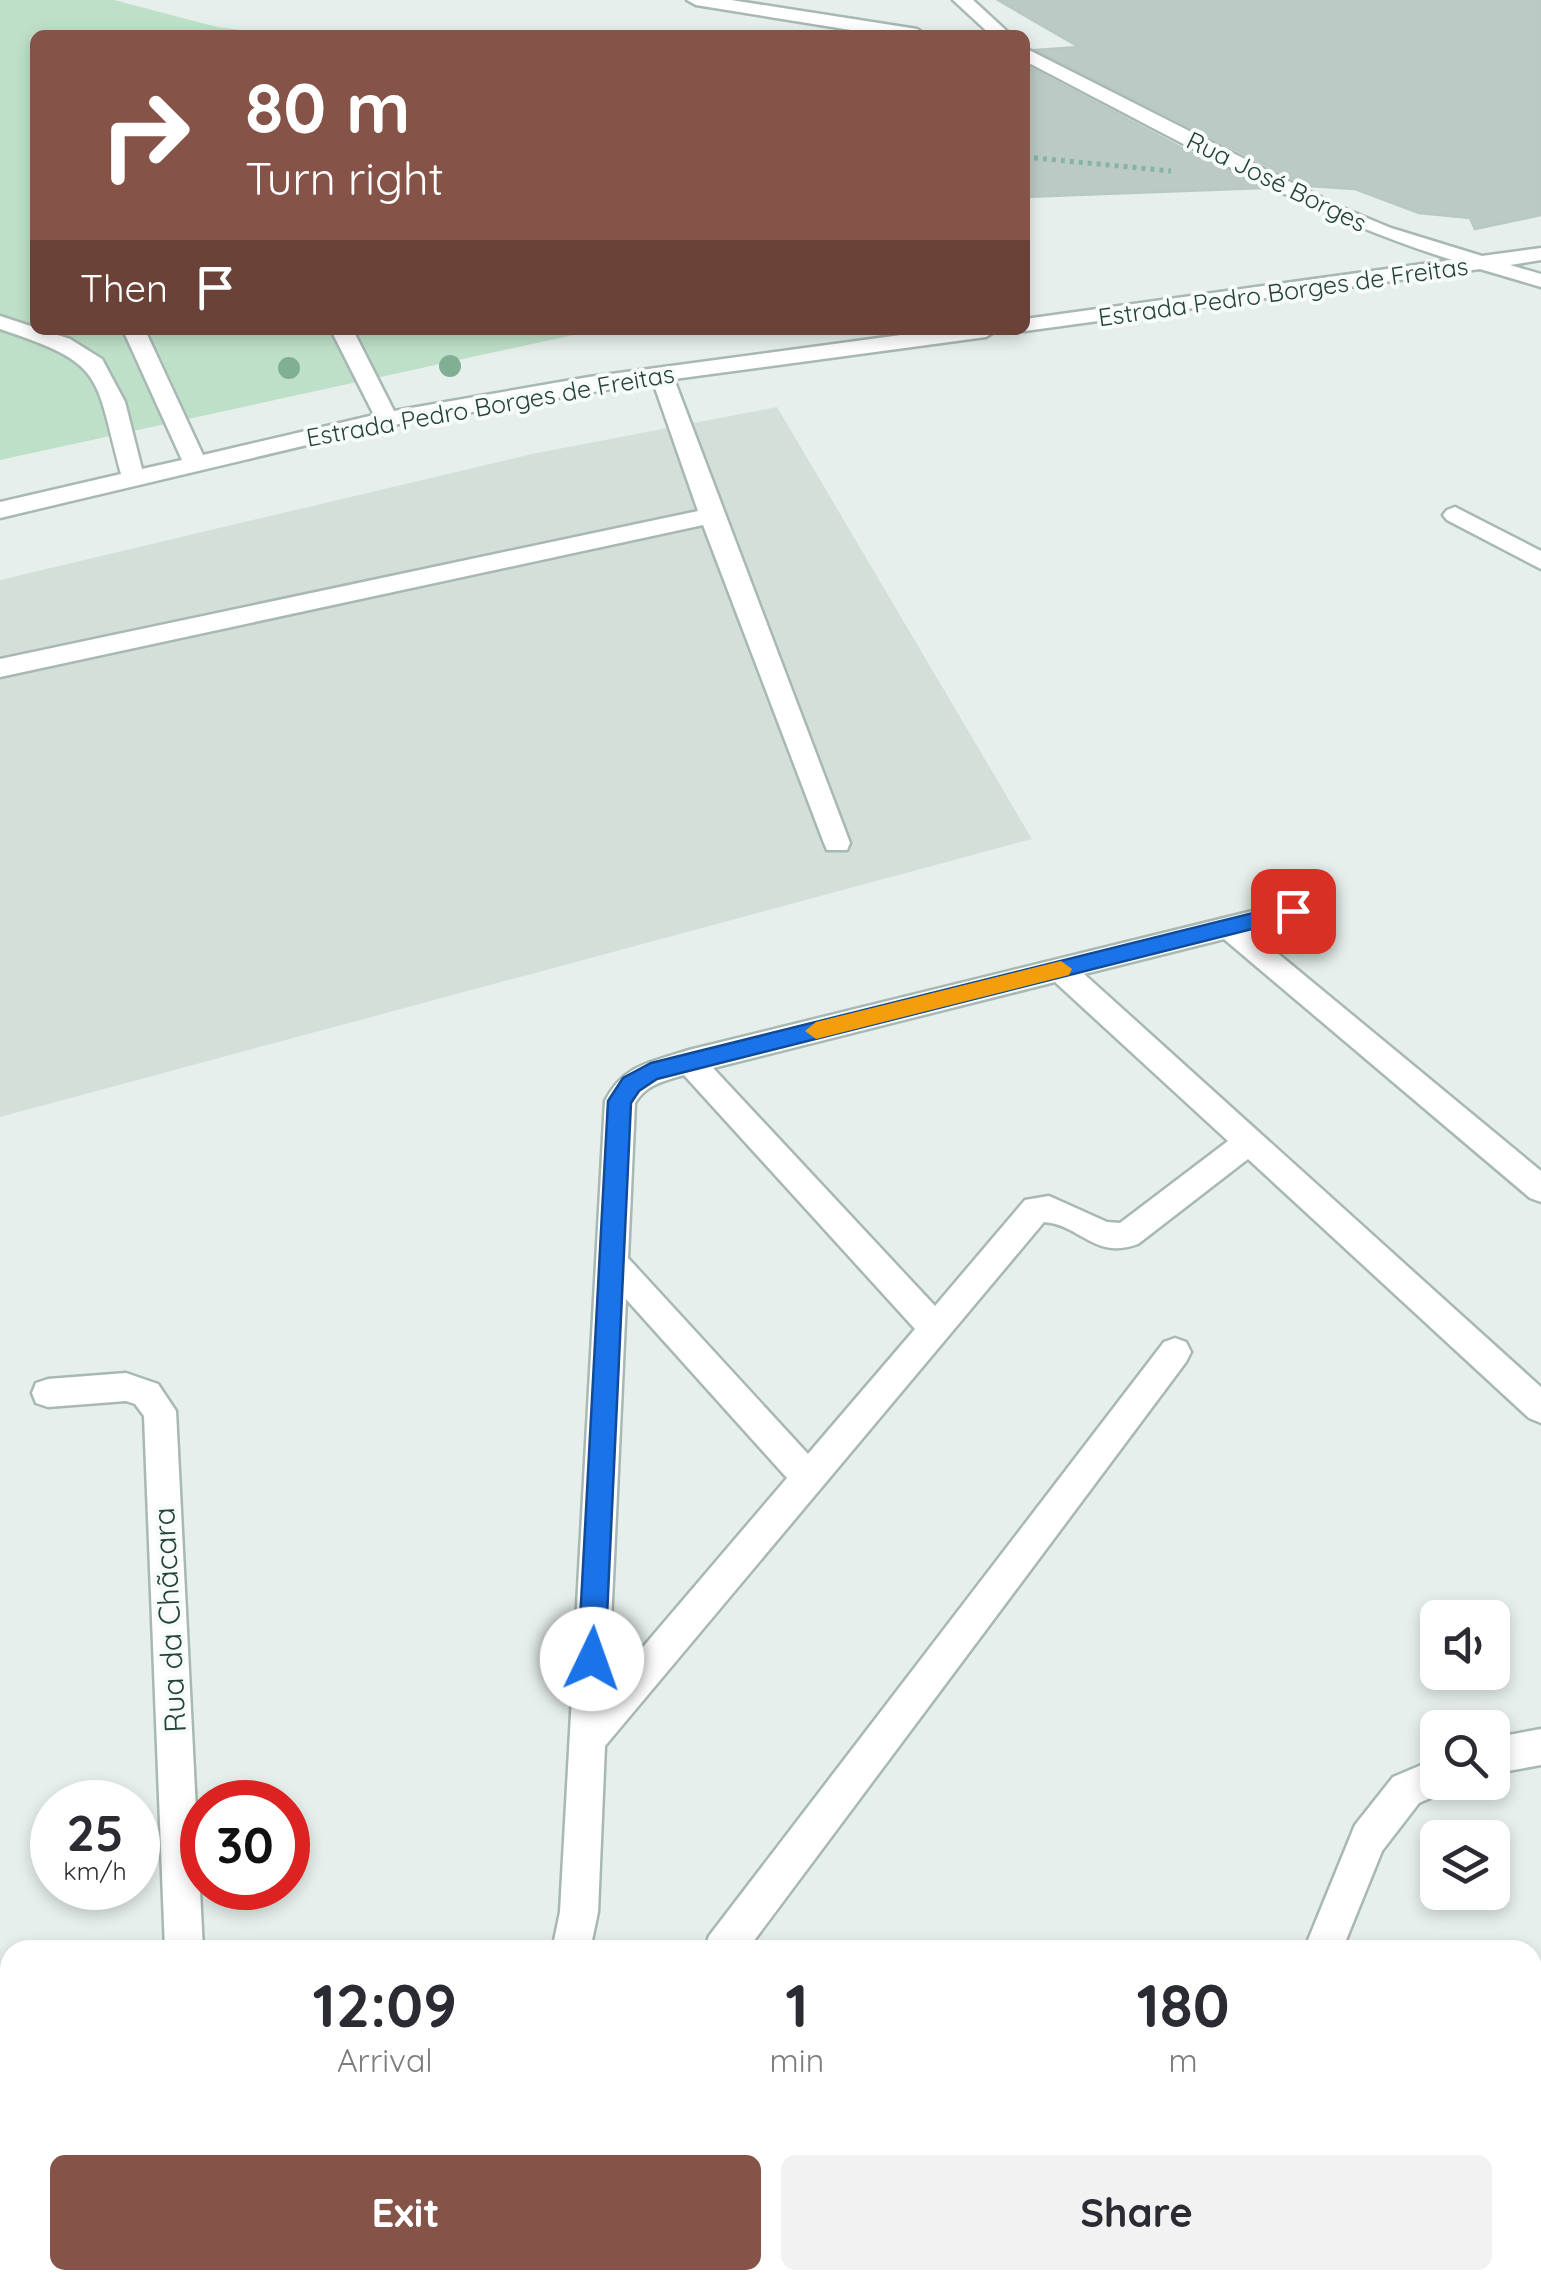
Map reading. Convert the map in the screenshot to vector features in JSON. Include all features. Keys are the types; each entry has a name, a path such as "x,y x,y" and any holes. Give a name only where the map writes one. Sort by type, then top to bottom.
{"street":[{"path":"696,0 885,30"},
{"path":"962,0 996,30"},
{"name":"Rua José Borges","path":"1030,57 1252,171 1384,232 1541,281"},
{"name":"Estrada Pedro Borges de Freitas","path":"1030,324 1541,254"},
{"path":"0,322 30,333"},
{"path":"34,335 69,348 94,364 107,381 133,477"},
{"path":"136,335 195,463"},
{"path":"345,335 387,419"},
{"name":"Estrada Pedro Borges de Freitas","path":"0,510 387,419 661,374 949,335"},
{"path":"661,374 711,516 837,843"},
{"path":"1455,515 1541,561"},
{"path":"0,668 711,516"},
{"path":"575,1940 620,1101 631,1084 651,1072 689,1062 1293,911"},
{"path":"1228,927 1541,1189"},
{"path":"1060,969 1541,1408"},
{"path":"689,1062 934,1327"},
{"path":"588,1738 1036,1209 1063,1209 1099,1235 1127,1235 1248,1142"},
{"path":"611,1260 808,1477"},
{"path":"731,1940 1175,1352"},
{"name":"Rua da Chãcara","path":"48,1392 126,1387 146,1394 160,1411 184,1940"},
{"path":"1510,1753 1541,1747"},
{"path":"1327,1940 1368,1838 1406,1790 1420,1784"}],"path":[{"path":"1030,157 1208,175 1252,171"}],"shaded area":[{"path":"777,407 1032,839 0,1117 0,580 532,454"}],"green space":[{"path":"0,0 114,0 241,30 30,30 30,335 573,335 0,460"}],"building":[{"path":"998,0 1541,0 1541,215 1475,229 1470,218 1419,213 1355,189 1308,186 1036,50 1079,47"},
{"path":"1030,68 1180,147 1264,188 1030,197"}],"slow traffic":[{"path":"816,1031 1061,969"}],"route":[{"path":"592,1659 620,1101 631,1084 651,1072 1293,911"}]}
